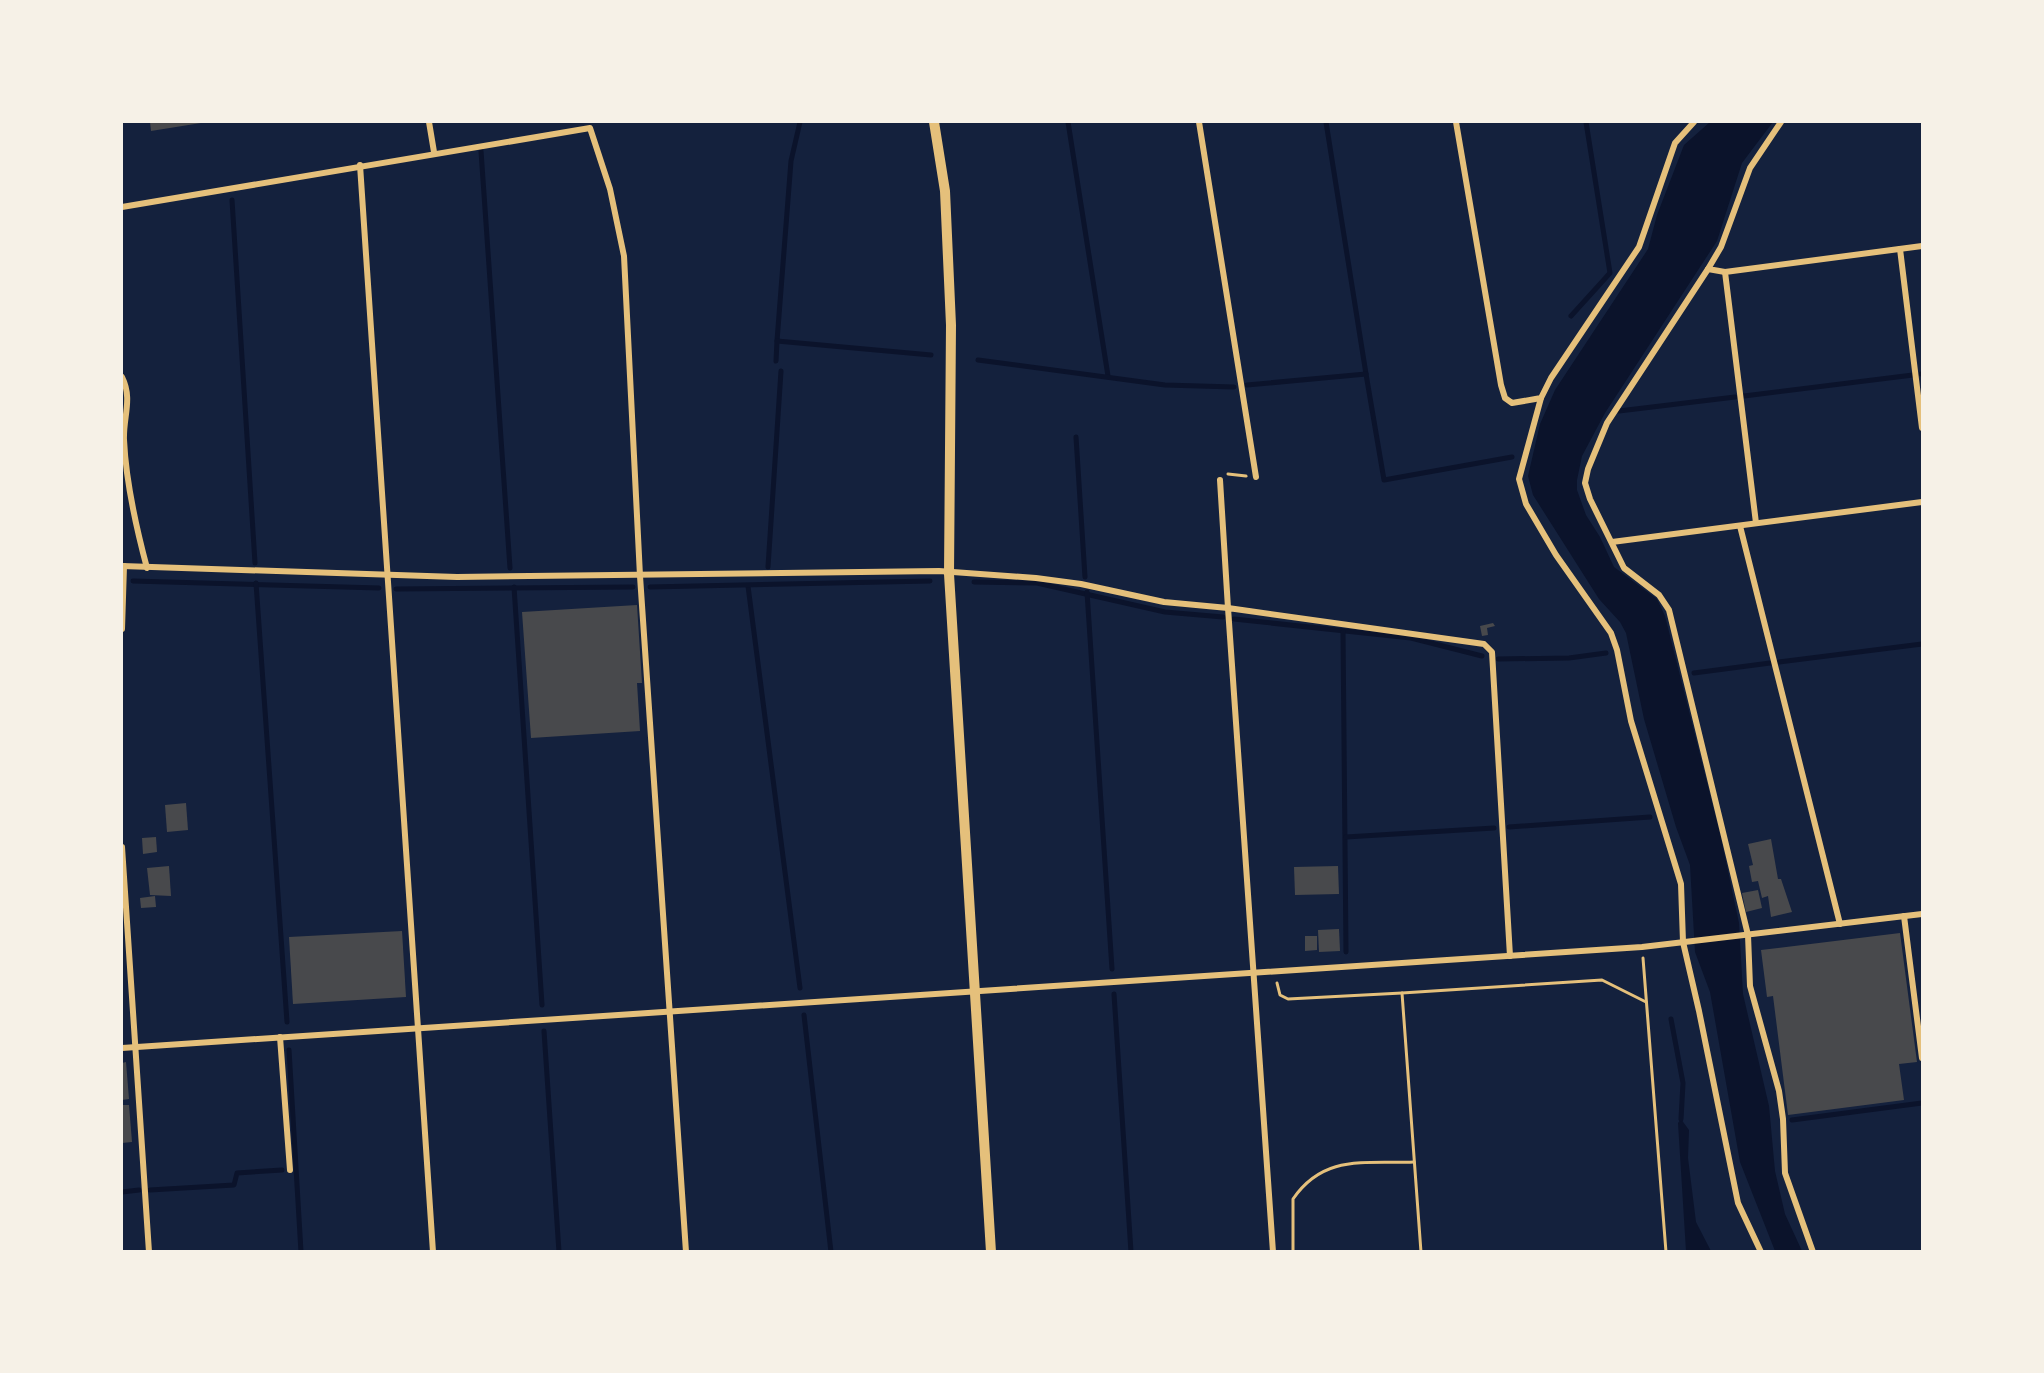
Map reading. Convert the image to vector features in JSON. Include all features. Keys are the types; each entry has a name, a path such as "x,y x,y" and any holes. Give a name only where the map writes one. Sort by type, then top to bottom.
{"street":[{"path":"429,122 434,152"},
{"path":"934,122 945,191 951,325 949,574 991,1251"},
{"path":"1199,122 1256,477"},
{"path":"1456,122 1505,398 1512,403 1541,398"},
{"path":"1694,122 1675,143 1639,247 1551,378 1541,398 1519,479 1526,504 1611,633 1617,650 1634,731 1681,884 1685,942 1738,1203 1761,1251"},
{"path":"1781,122 1750,168 1721,247 1607,423 1588,469 1585,483 1624,568 1659,595 1669,610 1746,935 1750,986 1779,1091 1785,1173 1812,1251"},
{"path":"122,207 434,152 590,128 610,189 624,256 640,576 686,1251"},
{"path":"360,165 433,1251"},
{"path":"1708,269 1725,272 1923,246"},
{"path":"1900,249 1923,428"},
{"path":"1725,272 1756,524"},
{"path":"122,377 129,405 124,438 131,495 147,568"},
{"path":"1220,480 1273,1251"},
{"path":"1611,542 1923,502"},
{"path":"1740,526 1840,924"},
{"path":"122,629 123,566 387,576 640,576 939,571 949,574 1036,578 1081,584 1164,602 1228,608 1484,645 1492,652 1510,956"},
{"path":"122,847 149,1251"},
{"path":"122,1048 1642,947 1923,914"},
{"path":"1904,916 1923,1058"},
{"path":"280,1037 290,1170"}],"path":[{"path":"1220,480 1221,474 1256,477"},
{"path":"1642,947 1665,1251"},
{"path":"1276,972 1280,995 1288,999 1602,980 1646,1002"},
{"path":"1402,993 1421,1251"},
{"path":"1293,1251 1293,1199 1317,1172 1336,1165 1414,1161"}],"water":[{"path":"1710,122 1773,122 1742,163 1717,241 1605,413 1582,456 1577,490 1586,515 1600,537 1614,567 1657,599 1665,616 1721,838 1739,923 1743,994 1769,1106 1775,1171 1785,1214 1802,1251 1775,1251 1740,1162 1710,992 1695,952 1690,865 1676,827 1644,719 1626,633 1620,622 1599,599 1533,495 1528,476 1540,424 1555,390 1648,249 1657,215 1684,145"},
{"path":"1681,1119 1689,1130 1688,1158 1696,1222 1711,1251 1686,1251 1678,1123"}],"building":[{"path":"150,122 201,122 201,123 151,131"},
{"path":"637,605 642,683 637,683 640,731 531,738 522,612"},
{"path":"1493,623 1495,626 1487,628 1488,635 1482,636 1480,626"},
{"path":"186,803 188,830 167,832 165,805"},
{"path":"156,837 157,852 143,854 142,838"},
{"path":"1771,839 1778,879 1781,879 1792,912 1771,917 1768,896 1762,898 1758,881 1752,882 1749,866 1753,865 1748,844"},
{"path":"169,866 171,896 150,895 147,868"},
{"path":"1338,866 1339,894 1295,895 1294,867"},
{"path":"1758,890 1762,908 1746,912 1742,893"},
{"path":"155,896 156,907 141,908 140,898"},
{"path":"1339,929 1340,951 1319,952 1318,930"},
{"path":"402,931 406,997 293,1004 289,937"},
{"path":"1900,933 1917,1062 1899,1064 1904,1100 1788,1115 1773,996 1767,997 1761,950"},
{"path":"1305,936 1317,936 1317,950 1305,951"},
{"path":"126,1062 129,1099 122,1100 122,1063"},
{"path":"122,1105 129,1105 132,1142 122,1143"}],"waterway":[{"path":"777,341 791,161 800,122"},
{"path":"1068,122 1108,376"},
{"path":"1326,122 1366,374"},
{"path":"1571,316 1610,273 1586,122"},
{"path":"481,151 510,568"},
{"path":"232,200 255,563"},
{"path":"776,361 777,341 931,355"},
{"path":"978,360 1165,385 1234,387"},
{"path":"768,567 781,371"},
{"path":"1247,385 1366,374 1384,480 1512,457"},
{"path":"1744,396 1913,375"},
{"path":"1619,411 1735,397"},
{"path":"1076,437 1085,577"},
{"path":"133,581 379,588"},
{"path":"650,587 930,581"},
{"path":"974,582 1037,583 1165,612 1223,617"},
{"path":"256,583 287,1022"},
{"path":"748,586 800,988"},
{"path":"514,587 542,1005"},
{"path":"396,589 633,587"},
{"path":"1087,592 1112,969"},
{"path":"1234,619 1411,638 1482,656"},
{"path":"1343,632 1346,952"},
{"path":"1779,662 1922,644"},
{"path":"1498,659 1569,658 1606,653"},
{"path":"1694,673 1770,663"},
{"path":"1509,827 1650,817"},
{"path":"1346,837 1494,828"},
{"path":"1114,994 1131,1252"},
{"path":"804,1015 831,1252"},
{"path":"1671,1019 1683,1083 1681,1119"},
{"path":"544,1031 559,1252"},
{"path":"289,1050 301,1252"},
{"path":"1792,1120 1922,1103"},
{"path":"150,1190 234,1185 237,1173 282,1170"},
{"path":"122,1192 139,1190"}]}
